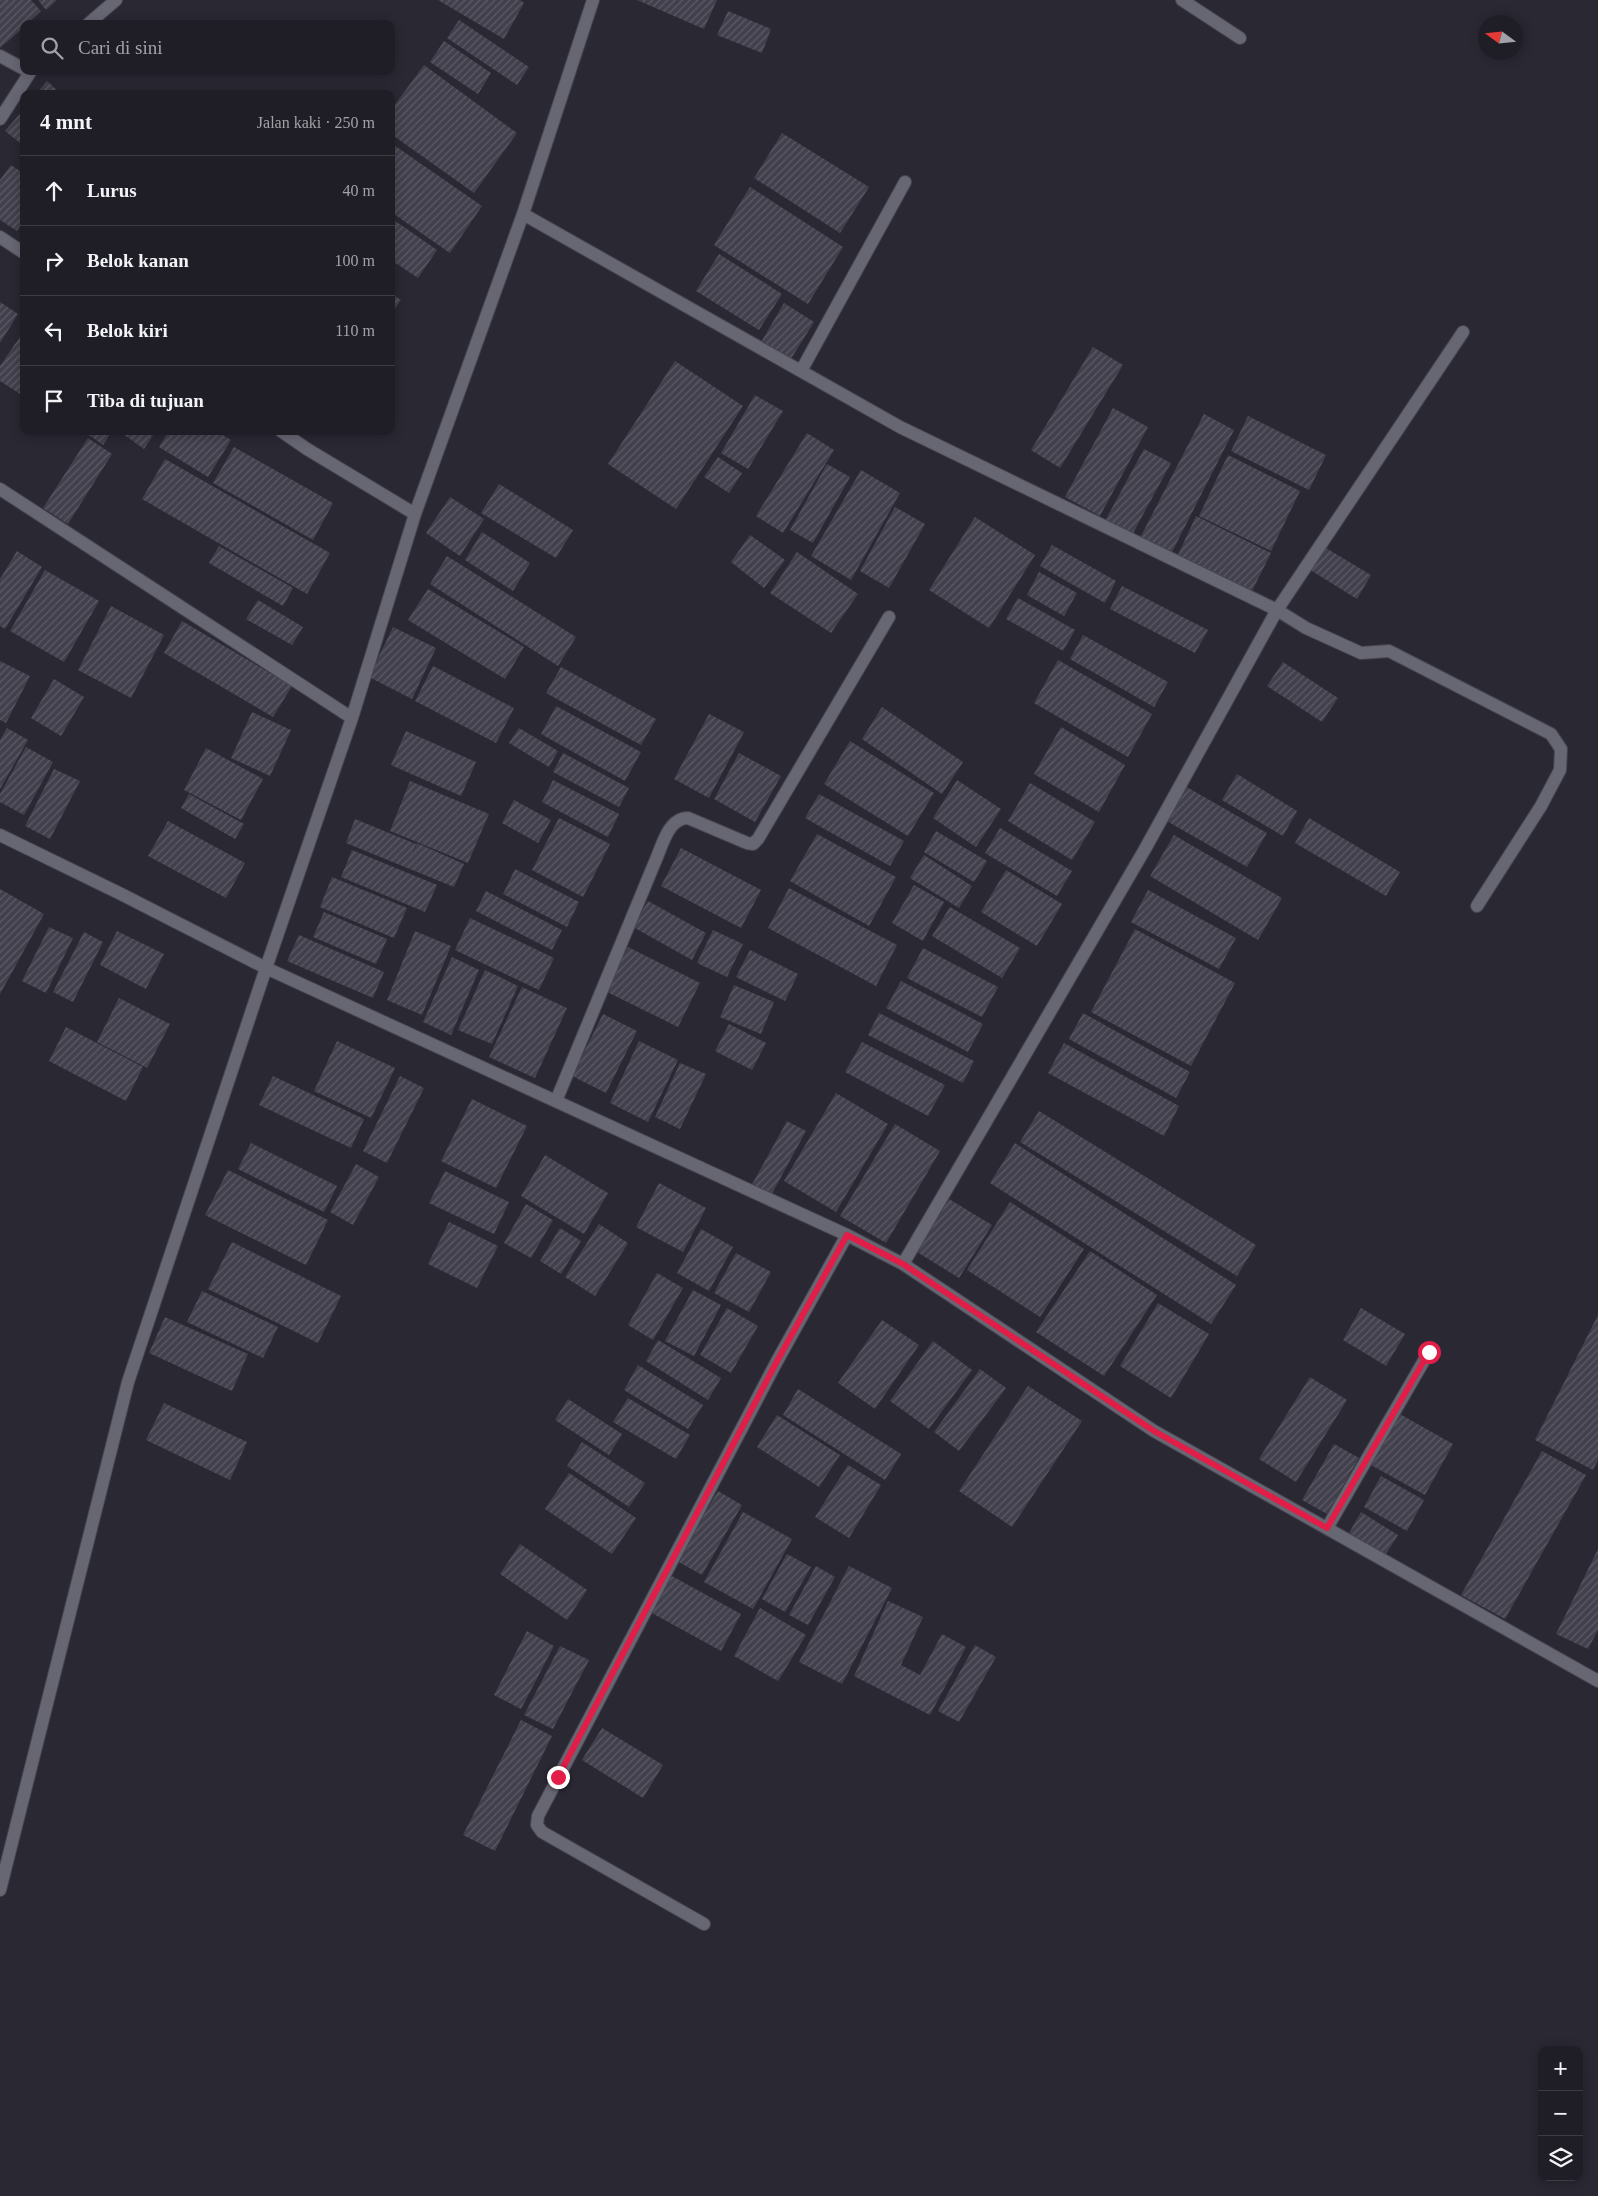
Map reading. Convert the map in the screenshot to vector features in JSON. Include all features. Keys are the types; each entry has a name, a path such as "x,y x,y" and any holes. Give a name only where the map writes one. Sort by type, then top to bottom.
{"street":[{"path":"93,20 116,0"},
{"path":"0,1890 128,1382 266,968 352,718 415,514 523,214 593,0"},
{"path":"1182,0 1240,38"},
{"path":"0,56 20,67"},
{"path":"0,119 26,75"},
{"path":"801,371 905,182"},
{"path":"523,214 900,427 1278,610 1306,628 1361,653 1388,651 1551,734 1557,740 1561,749 1560,770 1542,806 1477,906"},
{"path":"0,237 20,251"},
{"path":"903,1264 1146,849 1278,610 1463,332"},
{"path":"287,435 415,514"},
{"path":"0,488 352,718"},
{"path":"556,1101 657,857 674,824 681,818 688,818 753,844 758,839 889,617"},
{"path":"0,835 266,968 847,1235 903,1264 1154,1431 1598,1681"},
{"path":"704,1924 542,1832 537,1825 538,1816 776,1363 847,1235"},
{"path":"1327,1528 1429,1352"}],"building":[{"path":"0,0 31,0 41,11 31,20 20,20 20,30 0,48"},
{"path":"38,0 57,0 46,10"},
{"path":"438,0 520,0 524,3 504,39"},
{"path":"637,0 717,0 704,29"},
{"path":"728,11 771,29 762,53 717,35"},
{"path":"459,20 529,67 517,85 447,38"},
{"path":"444,41 491,73 478,94 430,62"},
{"path":"424,65 517,133 474,193 395,137 395,105"},
{"path":"47,81 57,90 39,90"},
{"path":"20,114 20,143 5,131"},
{"path":"782,133 869,187 840,233 754,178"},
{"path":"395,146 482,206 450,253 395,215"},
{"path":"11,165 20,171 20,227 17,231 0,220 0,180"},
{"path":"750,187 843,247 808,304 714,245"},
{"path":"395,221 437,250 418,278 395,263"},
{"path":"719,254 782,294 759,330 696,291"},
{"path":"395,296 401,300 395,308"},
{"path":"0,302 18,314 0,343"},
{"path":"784,303 814,322 789,362 760,344"},
{"path":"20,337 20,394 0,381 0,366"},
{"path":"1093,347 1123,365 1060,468 1031,450"},
{"path":"675,361 743,406 676,509 608,464"},
{"path":"755,395 783,411 748,469 721,453"},
{"path":"1113,408 1148,427 1100,516 1065,497"},
{"path":"1204,414 1234,430 1171,554 1140,538"},
{"path":"1248,416 1326,455 1309,490 1231,451"},
{"path":"807,433 834,450 783,533 756,516"},
{"path":"89,435 109,435 103,445"},
{"path":"124,435 153,435 144,449"},
{"path":"166,435 223,435 231,440 208,477 159,447"},
{"path":"88,438 112,454 68,524 43,508"},
{"path":"234,447 333,503 313,540 213,483"},
{"path":"1144,449 1171,463 1132,535 1105,521"},
{"path":"1228,455 1300,491 1271,551 1199,516"},
{"path":"718,457 742,473 729,493 704,477"},
{"path":"165,459 330,553 307,594 142,499"},
{"path":"827,464 850,477 813,543 790,530"},
{"path":"861,470 900,493 851,580 811,556"},
{"path":"499,484 573,530 556,558 481,513"},
{"path":"450,497 484,519 460,556 426,533"},
{"path":"895,507 925,524 889,588 860,571"},
{"path":"1196,516 1271,553 1250,595 1176,559"},
{"path":"975,517 1035,555 989,628 929,590"},
{"path":"482,532 530,563 513,591 465,560"},
{"path":"750,535 785,560 764,588 731,562"},
{"path":"1052,545 1116,581 1105,603 1040,566"},
{"path":"1321,545 1371,575 1357,599 1307,568"},
{"path":"219,546 293,588 283,606 209,563"},
{"path":"17,551 42,567 5,629 0,626 0,579"},
{"path":"797,552 858,594 831,633 770,593"},
{"path":"447,556 576,637 558,666 430,584"},
{"path":"45,570 99,601 64,662 10,631"},
{"path":"1039,572 1077,593 1064,616 1027,595"},
{"path":"1122,586 1208,630 1195,653 1110,609"},
{"path":"428,589 524,647 505,679 408,620"},
{"path":"1018,598 1075,630 1063,651 1006,619"},
{"path":"258,600 303,627 292,645 246,619"},
{"path":"111,606 164,635 131,698 78,670"},
{"path":"182,621 292,686 273,717 164,653"},
{"path":"393,627 436,648 412,699 369,677"},
{"path":"1083,635 1168,682 1154,707 1070,659"},
{"path":"1058,660 1152,714 1128,757 1034,703"},
{"path":"0,661 30,676 6,723 0,720"},
{"path":"1283,662 1338,698 1322,722 1267,686"},
{"path":"433,666 514,708 496,743 415,701"},
{"path":"561,667 656,719 641,745 546,693"},
{"path":"54,679 84,697 61,736 31,718"},
{"path":"556,706 641,752 625,781 541,734"},
{"path":"882,707 963,762 942,794 862,739"},
{"path":"252,712 291,730 270,776 231,758"},
{"path":"709,714 744,732 709,798 674,779"},
{"path":"1061,727 1125,765 1099,812 1034,774"},
{"path":"7,728 28,740 0,789 0,740"},
{"path":"519,728 558,751 549,767 509,743"},
{"path":"406,731 476,762 461,796 391,765"},
{"path":"850,741 934,793 908,836 824,784"},
{"path":"26,747 53,762 24,815 0,802 0,794"},
{"path":"206,748 263,779 241,820 184,790"},
{"path":"563,753 629,788 619,807 553,772"},
{"path":"739,753 781,776 755,822 714,799"},
{"path":"54,769 80,781 50,839 25,826"},
{"path":"1237,774 1297,811 1283,836 1222,800"},
{"path":"553,780 619,814 608,837 542,802"},
{"path":"957,780 1001,809 976,847 933,818"},
{"path":"410,781 489,814 468,863 390,831"},
{"path":"1030,783 1095,822 1072,860 1008,821"},
{"path":"1185,786 1267,833 1247,867 1165,820"},
{"path":"189,794 244,824 235,839 181,808"},
{"path":"819,794 904,841 890,866 805,818"},
{"path":"514,800 551,820 538,843 502,823"},
{"path":"559,818 610,844 583,897 532,870"},
{"path":"1309,818 1400,872 1386,896 1295,843"},
{"path":"355,819 416,844 412,857 417,843 464,864 454,887 346,843"},
{"path":"168,821 245,863 226,898 148,856"},
{"path":"1000,828 1072,871 1057,896 985,853"},
{"path":"936,831 987,861 974,882 924,852"},
{"path":"817,834 896,877 869,926 790,881"},
{"path":"1174,835 1282,898 1258,940 1150,876"},
{"path":"681,848 761,890 741,928 661,886"},
{"path":"352,850 437,885 425,912 341,877"},
{"path":"924,855 972,886 959,908 910,878"},
{"path":"515,869 579,902 567,927 503,894"},
{"path":"1006,870 1062,904 1037,946 981,912"},
{"path":"332,877 407,908 394,938 320,907"},
{"path":"914,885 944,902 923,941 892,923"},
{"path":"789,888 897,945 876,986 768,928"},
{"path":"0,889 44,914 0,994"},
{"path":"1148,890 1236,938 1219,969 1131,922"},
{"path":"486,891 562,930 552,950 476,911"},
{"path":"648,901 706,933 692,960 633,927"},
{"path":"950,907 1020,948 1002,978 932,936"},
{"path":"324,912 387,939 376,964 313,937"},
{"path":"470,918 554,958 539,990 455,950"},
{"path":"49,927 73,938 46,993 22,981"},
{"path":"1135,929 1235,983 1191,1066 1091,1012"},
{"path":"713,930 743,944 727,977 697,963"},
{"path":"117,931 164,954 146,989 100,965"},
{"path":"415,931 451,946 422,1015 387,1000"},
{"path":"84,932 103,942 73,1002 53,992"},
{"path":"299,935 384,972 373,998 287,961"},
{"path":"628,947 700,983 678,1027 605,991"},
{"path":"923,948 998,987 982,1017 907,978"},
{"path":"750,950 798,974 785,1001 736,977"},
{"path":"452,957 479,970 451,1035 423,1022"},
{"path":"485,970 518,986 492,1044 458,1030"},
{"path":"901,981 983,1024 968,1052 886,1008"},
{"path":"734,985 774,1002 761,1034 720,1017"},
{"path":"522,987 567,1008 535,1078 489,1057"},
{"path":"119,998 170,1024 147,1068 97,1042"},
{"path":"879,1013 974,1061 963,1083 868,1035"},
{"path":"1083,1013 1190,1072 1176,1098 1069,1039"},
{"path":"603,1014 637,1031 606,1093 572,1076"},
{"path":"729,1024 766,1043 752,1070 715,1051"},
{"path":"66,1027 143,1067 126,1101 49,1061"},
{"path":"337,1041 395,1068 371,1118 314,1091"},
{"path":"639,1041 678,1060 648,1122 610,1103"},
{"path":"862,1042 945,1085 928,1116 845,1072"},
{"path":"1064,1043 1179,1106 1164,1136 1048,1073"},
{"path":"680,1063 706,1074 680,1129 655,1117"},
{"path":"273,1076 364,1119 351,1148 259,1105"},
{"path":"400,1076 424,1088 387,1163 363,1151"},
{"path":"836,1093 888,1124 836,1212 784,1181"},
{"path":"472,1099 527,1126 496,1188 441,1161"},
{"path":"1039,1111 1256,1245 1237,1276 1020,1142"},
{"path":"787,1121 806,1131 769,1199 750,1188"},
{"path":"895,1124 940,1151 886,1243 840,1216"},
{"path":"251,1143 337,1186 324,1212 238,1169"},
{"path":"1015,1143 1236,1285 1211,1324 990,1183"},
{"path":"545,1155 608,1193 584,1234 521,1196"},
{"path":"356,1164 379,1177 353,1225 330,1212"},
{"path":"228,1170 328,1220 306,1265 205,1215"},
{"path":"445,1171 509,1202 494,1234 429,1203"},
{"path":"659,1183 706,1208 683,1252 636,1227"},
{"path":"949,1199 992,1225 959,1278 917,1252"},
{"path":"1010,1202 1084,1249 1040,1317 967,1270"},
{"path":"526,1204 553,1220 531,1258 504,1243"},
{"path":"449,1222 498,1246 477,1288 428,1264"},
{"path":"599,1224 628,1243 595,1296 565,1277"},
{"path":"560,1228 581,1241 561,1274 540,1261"},
{"path":"701,1229 733,1247 709,1291 677,1273"},
{"path":"232,1242 341,1296 318,1343 208,1289"},
{"path":"1090,1251 1157,1295 1104,1376 1036,1332"},
{"path":"736,1253 771,1272 749,1312 714,1293"},
{"path":"657,1273 683,1288 653,1340 628,1325"},
{"path":"693,1290 721,1305 694,1356 665,1341"},
{"path":"202,1291 278,1327 263,1358 187,1322"},
{"path":"1158,1303 1209,1334 1171,1398 1120,1366"},
{"path":"727,1308 758,1326 731,1373 700,1355"},
{"path":"1361,1308 1405,1334 1386,1366 1343,1340"},
{"path":"1598,1315 1598,1460 1593,1470 1535,1440"},
{"path":"165,1317 248,1354 232,1391 149,1353"},
{"path":"882,1320 919,1345 875,1409 838,1383"},
{"path":"658,1340 721,1378 708,1400 646,1361"},
{"path":"933,1341 972,1370 929,1429 890,1401"},
{"path":"638,1365 703,1405 688,1429 624,1390"},
{"path":"980,1369 1006,1388 959,1451 934,1432"},
{"path":"1310,1377 1347,1400 1296,1482 1259,1459"},
{"path":"1028,1386 1082,1421 1012,1527 959,1491"},
{"path":"798,1389 901,1454 885,1480 783,1415"},
{"path":"628,1398 690,1435 676,1459 613,1422"},
{"path":"568,1399 622,1434 609,1455 555,1420"},
{"path":"164,1403 247,1442 230,1480 146,1440"},
{"path":"1398,1413 1453,1444 1425,1495 1369,1464"},
{"path":"777,1415 840,1455 819,1487 757,1447"},
{"path":"582,1442 645,1483 629,1507 567,1466"},
{"path":"1334,1444 1359,1458 1327,1514 1302,1500"},
{"path":"1542,1451 1586,1475 1505,1619 1461,1595"},
{"path":"848,1465 881,1485 849,1538 815,1517"},
{"path":"569,1473 636,1518 612,1554 545,1509"},
{"path":"1381,1476 1424,1500 1407,1531 1364,1507"},
{"path":"718,1491 742,1505 702,1575 677,1561"},
{"path":"743,1512 792,1539 753,1609 704,1582"},
{"path":"1361,1512 1398,1535 1384,1557 1348,1535"},
{"path":"520,1544 587,1590 567,1620 500,1574"},
{"path":"1598,1549 1598,1630 1588,1649 1556,1634"},
{"path":"787,1554 811,1567 785,1612 762,1599"},
{"path":"816,1566 835,1577 808,1625 789,1615"},
{"path":"849,1566 892,1588 842,1684 799,1662"},
{"path":"670,1575 741,1614 721,1651 650,1612"},
{"path":"888,1601 923,1617 901,1665 920,1675 942,1634 966,1647 930,1715 854,1676"},
{"path":"760,1608 806,1635 778,1681 734,1656"},
{"path":"527,1631 554,1646 521,1709 494,1695"},
{"path":"975,1645 996,1657 959,1722 938,1711"},
{"path":"560,1646 589,1660 553,1729 524,1715"},
{"path":"521,1720 552,1736 495,1851 463,1835"},
{"path":"602,1728 663,1765 643,1798 582,1760"}],"route":[{"path":"558,1777 776,1363 847,1235 903,1264 1154,1431 1327,1528 1429,1352"}]}
